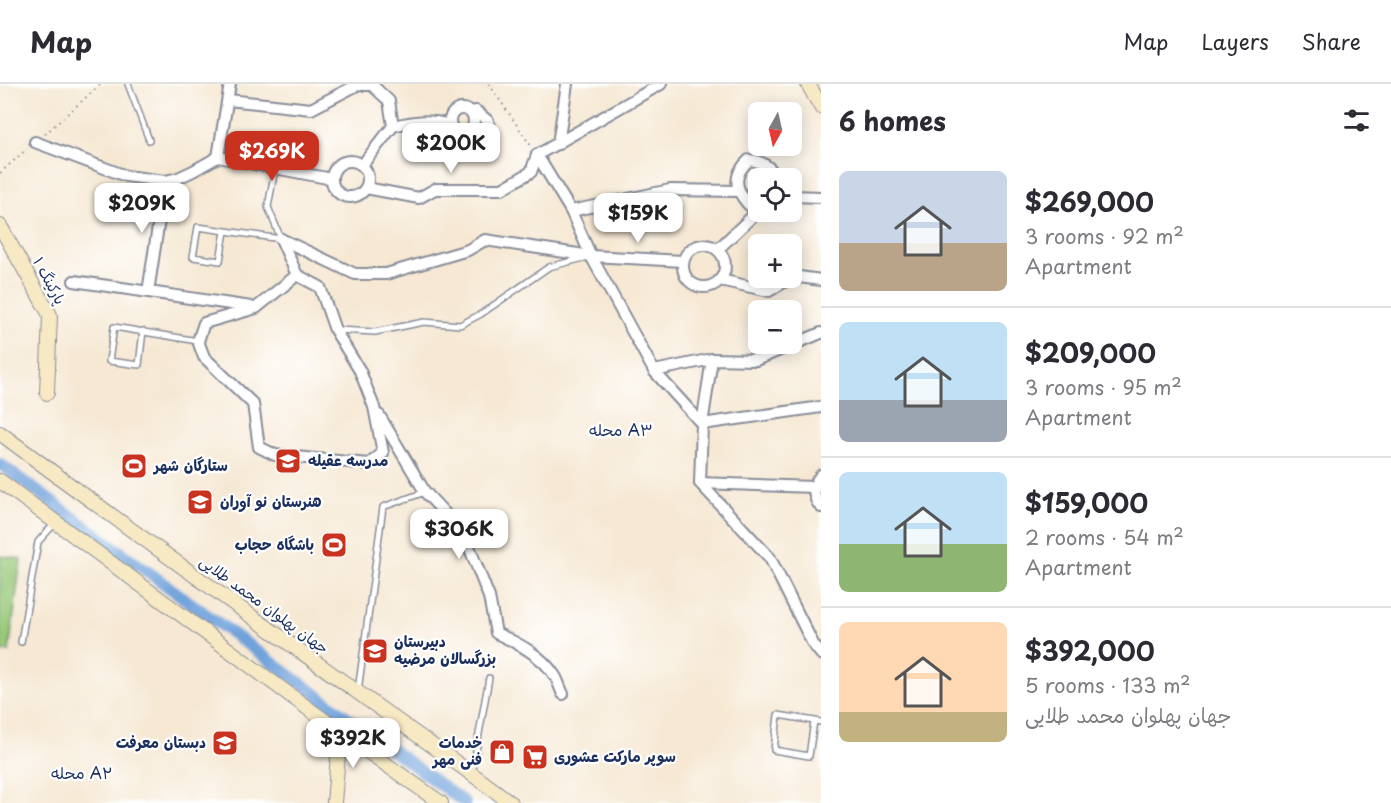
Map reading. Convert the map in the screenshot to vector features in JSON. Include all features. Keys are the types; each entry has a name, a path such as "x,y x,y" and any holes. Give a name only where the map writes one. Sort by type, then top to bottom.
{"street":[{"path":"218,158 230,84"},
{"path":"558,144 567,84"},
{"path":"366,188 419,198 435,189 502,189 531,172 537,155 661,84"},
{"path":"808,84 821,107"},
{"path":"228,100 311,110 357,85 372,85 389,101 393,126"},
{"path":"450,125 450,117 455,111 462,109 470,112 476,111 488,121 493,141"},
{"path":"362,165 393,126 416,121 435,121 450,125 455,131 463,133 470,130 472,126 474,119 470,112"},
{"path":"35,142 126,176 165,181 218,158 332,179"},
{"path":"537,155 572,211 591,256 654,371 702,424"},
{"path":"748,204 739,191 738,177 741,169 749,160 762,162 770,168"},
{"path":"345,162 357,162 362,165 368,176 366,188 357,196 345,197 336,190 332,179 335,168 345,162"},
{"path":"148,292 165,181"},
{"path":"572,211 670,190 739,191"},
{"path":"802,196 821,197"},
{"path":"718,249 748,221"},
{"name":"پارکینگ ۱","path":"0,226 50,315 47,393"},
{"path":"280,239 355,274 386,274 468,250 485,240 591,256 683,261"},
{"path":"280,239 297,275 320,287 335,330 360,371 374,407 424,492 451,520 468,544 489,597 496,633 537,656 555,675 562,694"},
{"path":"704,244 718,249 725,262 725,269 720,280 709,287 696,286 690,282 682,269 683,261 690,249 704,244"},
{"path":"297,275 256,308 204,322 198,341 204,357 253,404 259,447 275,455 369,464 383,453 374,407"},
{"path":"802,278 821,280"},
{"path":"720,280 748,286"},
{"path":"74,281 256,308"},
{"path":"756,288 769,291 774,288"},
{"path":"654,371 712,359 756,360 821,333"},
{"path":"712,359 702,424 700,483 770,558 813,644 821,654"},
{"path":"702,424 821,407"},
{"name":"جهان پهلوان محمد طلایی","path":"0,433 511,803"},
{"path":"821,475 814,487 816,501 821,507"},
{"path":"0,481 340,732 441,803"},
{"path":"700,483 814,487"},
{"path":"334,803 340,732"}],"lane":[{"path":"128,84 149,140"},
{"path":"225,231 220,261 193,257 198,227 280,239 268,207 275,169"},
{"path":"335,330 375,332 424,322 460,325 481,314 549,267 591,256"},
{"path":"143,331 139,365 110,361 114,327 143,331 198,341"},
{"path":"358,693 383,507 424,492"},
{"path":"21,642 38,542 56,522"},
{"path":"472,773 489,678"},
{"path":"814,721 809,756 774,750 778,716 814,721 821,722"}],"path":[{"path":"0,173 101,84"},
{"path":"489,84 537,155"}],"green space":[{"path":"0,556 21,559 9,652 0,651"}],"waterway":[{"path":"0,464 465,803"}],"place":[{"name":"مدرسه عقیله","path":"288,461"},
{"name":"ستارگان شهر","path":"134,466"},
{"name":"هنرستان نو آوران","path":"200,502"},
{"name":"باشگاه حجاب","path":"334,545"},
{"name":"دبیرستان بزرگسالان مرضیه","path":"375,651"},
{"name":"دبستان معرفت","path":"225,743"},
{"name":"خدمات فنی مهر","path":"502,752"},
{"name":"سوپر مارکت عشوری","path":"535,757"}],"district":[{"name":"محله A۳","path":"621,430"},
{"name":"محله A۲","path":"82,773"}]}
